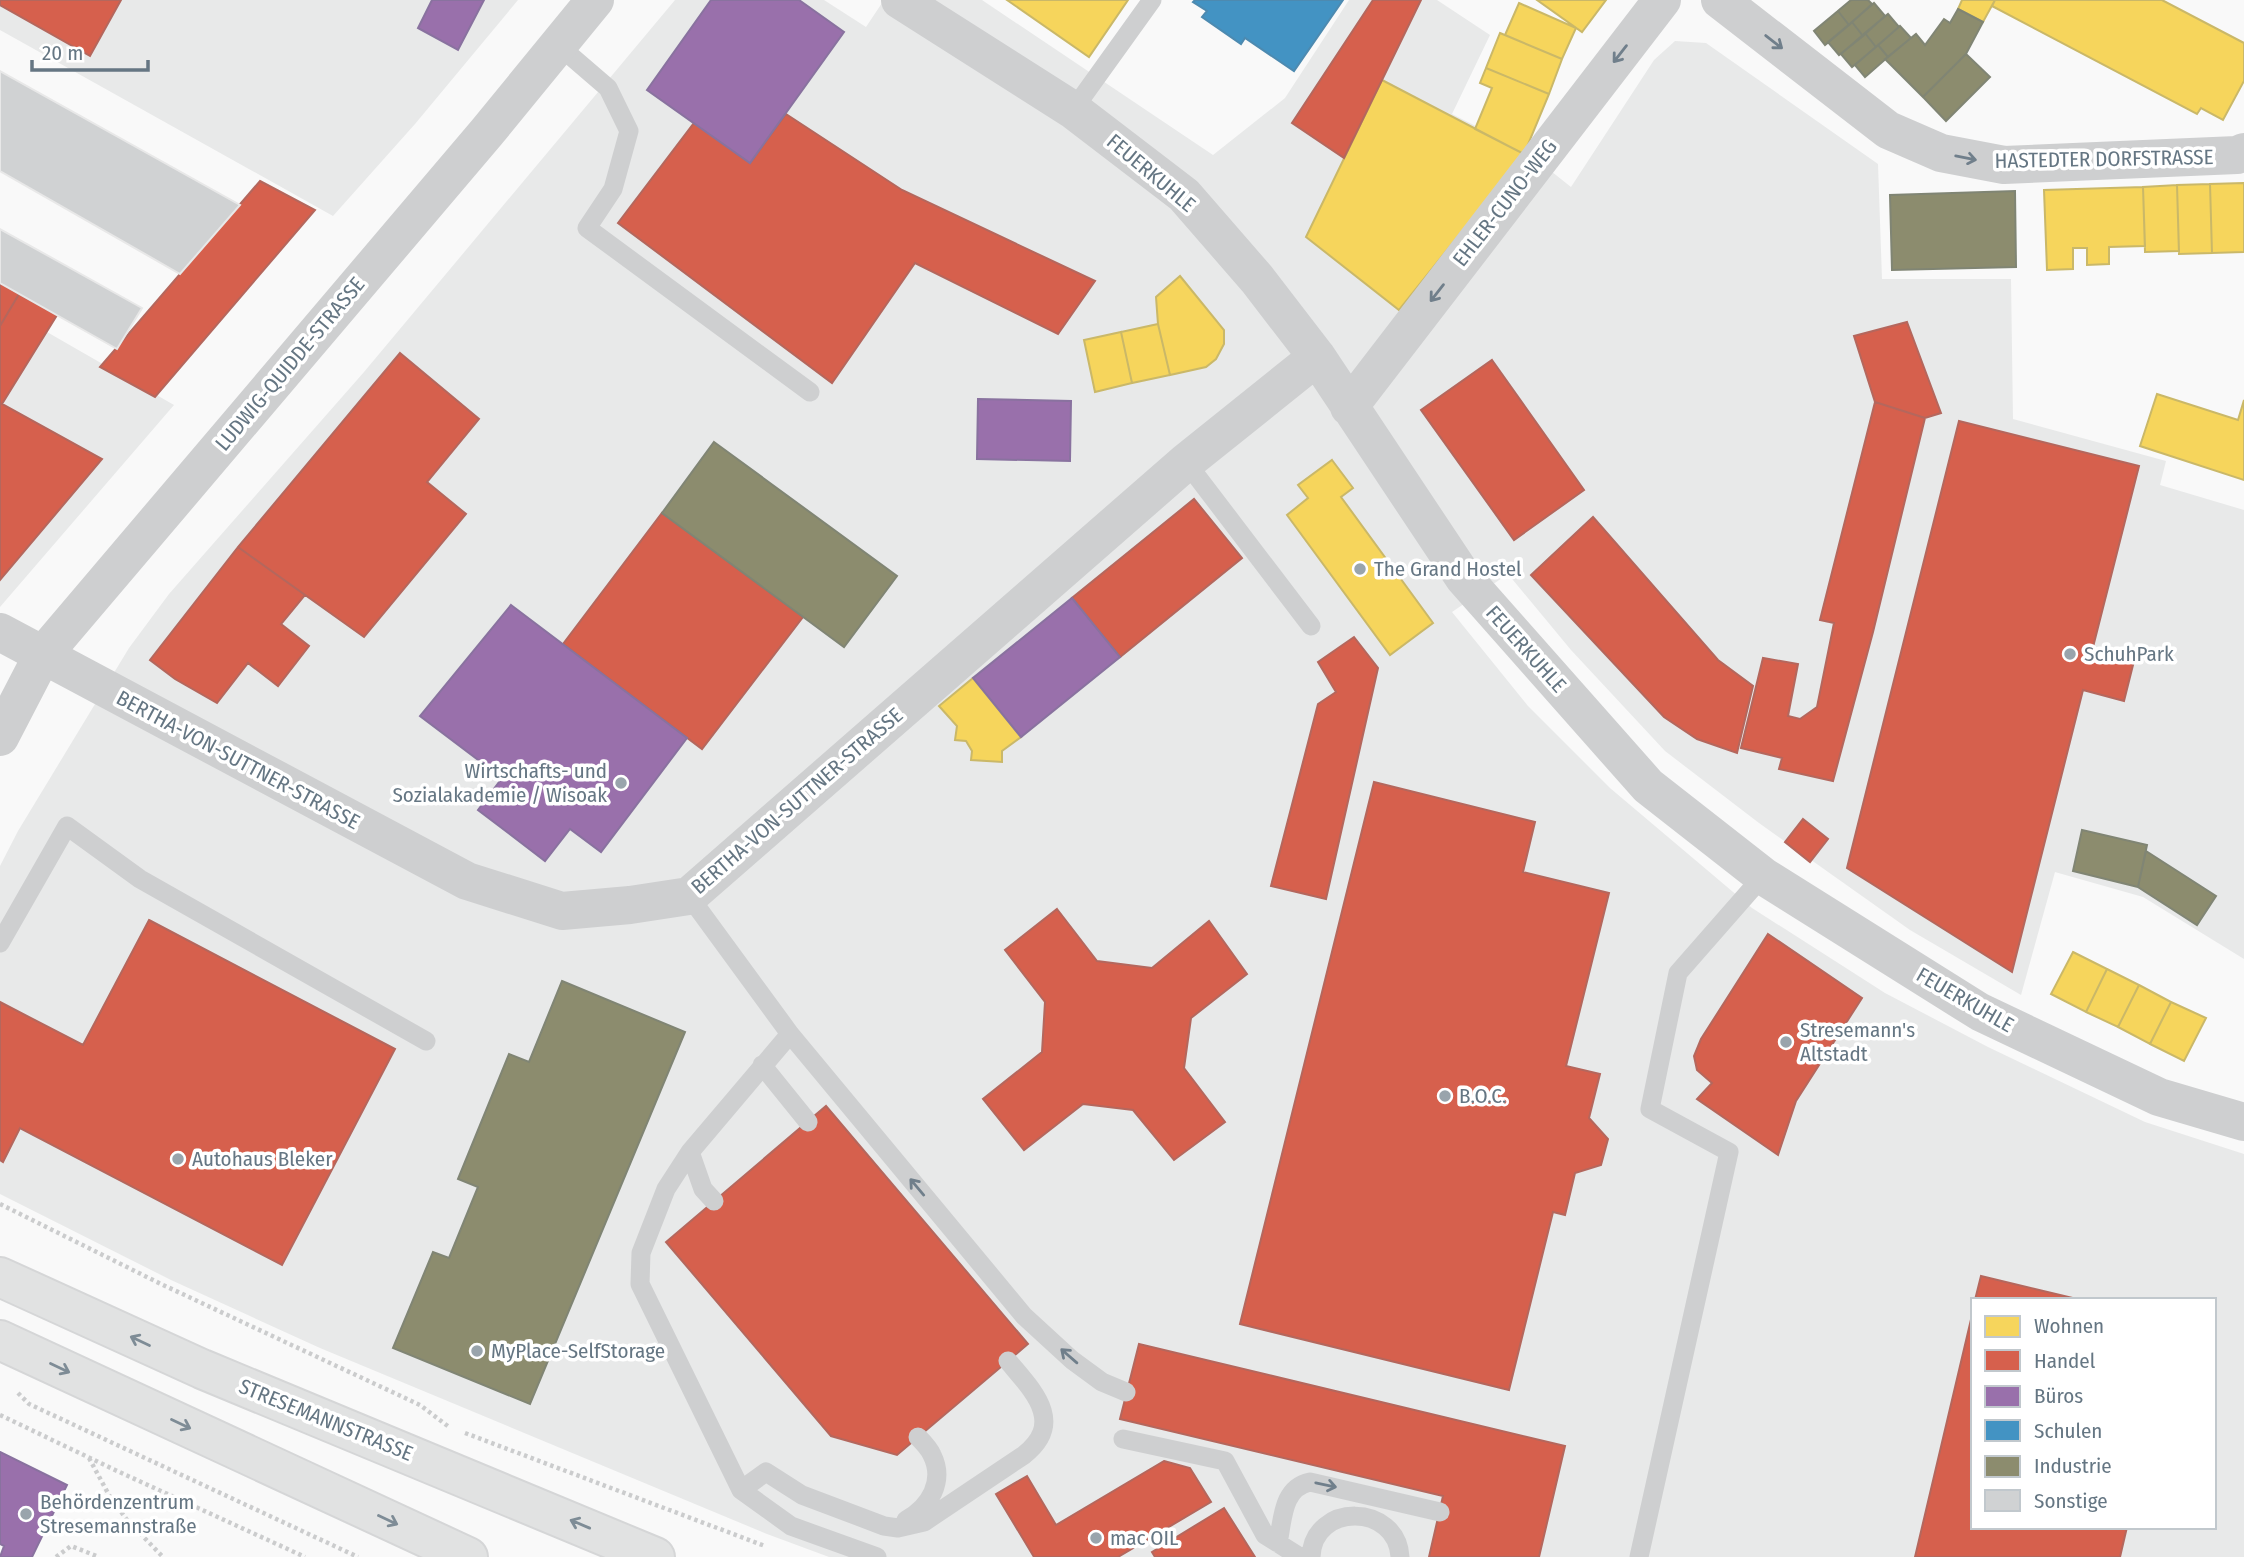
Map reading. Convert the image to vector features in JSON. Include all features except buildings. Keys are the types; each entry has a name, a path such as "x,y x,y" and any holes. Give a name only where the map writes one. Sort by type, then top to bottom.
{"main road":[{"name":"STRESEMANNSTRASSE","path":"0,1277 202,1369 655,1557"},
{"path":"0,1340 468,1557"}],"street":[{"name":"LUDWIG-QUIDDE-STRASSE","path":"0,737 42,656 487,132 595,0"},
{"name":"FEUERKUHLE","path":"900,0 1073,110 1184,195 1257,279 1317,358 1464,578 1648,786 1763,876 1980,1013 2159,1097 2244,1122"},
{"name":"EHLER-CUNO-WEG","path":"1349,407 1662,0"},
{"name":"HASTEDTER DORFSTRASSE","path":"1720,0 1888,130 1941,153 2004,165 2237,155 2244,152"},
{"name":"BERTHA-VON-SUTTNER-STRASSE","path":"0,632 467,881 562,911 631,905 689,896 1186,462 1317,358"}],"lane":[{"path":"1073,110 1152,0"},
{"path":"558,45 608,88 629,131 613,189 587,228 810,391"},
{"path":"1186,462 1311,626"},
{"path":"0,943 66,826 140,879 426,1041"},
{"path":"1639,1557 1729,1152 1650,1109 1678,973 1763,876"},
{"path":"689,896 790,1034 1024,1316 1072,1360 1102,1381 1126,1392"},
{"path":"790,1034 690,1152 666,1189 641,1253 640,1284 741,1490 791,1527 877,1557"},
{"path":"761,1065 808,1122"},
{"path":"690,1152 703,1189 715,1201"},
{"path":"741,1490 766,1472 802,1495 871,1521 898,1528 924,1522 1033,1447 1040,1438 1044,1426 1041,1403 1008,1361"},
{"path":"871,1521 887,1524 903,1522 918,1514 929,1502 936,1487 937,1471 932,1454 918,1437"},
{"path":"1123,1439 1225,1461 1265,1535 1300,1557"},
{"path":"1278,1543 1288,1496 1300,1484 1310,1482 1440,1512"},
{"path":"1311,1557 1313,1542 1319,1532 1329,1523 1354,1516 1378,1521 1388,1527 1400,1546 1400,1557"}],"path":[{"path":"0,1204 161,1284 420,1405 450,1428"},
{"path":"10,1384 29,1404 358,1557"},
{"path":"0,1415 305,1557"},
{"path":"463,1432 769,1548"},
{"path":"89,1458 109,1495 127,1520 163,1557"},
{"path":"56,1557 71,1546 99,1557"}],"shaded area":[{"path":"0,0 518,0 415,124 333,216 0,30"},
{"path":"675,0 824,0 866,27 884,0 982,0 1213,155 1285,98 1349,0 1437,0 1490,35 1452,114 1527,152 1571,187 1654,60 1675,41 1706,43 1878,164 1882,279 2011,279 2013,419 2166,461 2160,485 2244,510 2244,959 2143,897 2055,872 2021,995 1910,930 1759,823 1665,751 1571,650 1508,574 1452,612 1528,706 1610,788 1752,908 1885,993 1988,1047 2145,1122 2244,1154 2244,1557 829,1557 767,1534 320,1348 171,1280 0,1194 0,866 18,831 129,648 169,594 364,372"},
{"path":"0,305 174,405 0,607"}],"place":[{"name":"The Grand Hostel","path":"1360,569"},
{"name":"SchuhPark","path":"2070,654"},
{"name":"Wirtschafts- und Sozialakademie / Wisoak","path":"621,783"},
{"name":"Stresemann's Altstadt","path":"1786,1042"},
{"name":"B.O.C.","path":"1445,1096"},
{"name":"Autohaus Bleker","path":"178,1159"},
{"name":"MyPlace-SelfStorage","path":"477,1351"},
{"name":"Behördenzentrum Stresemannstraße","path":"26,1514"},
{"name":"mac OIL","path":"1096,1538"}]}
